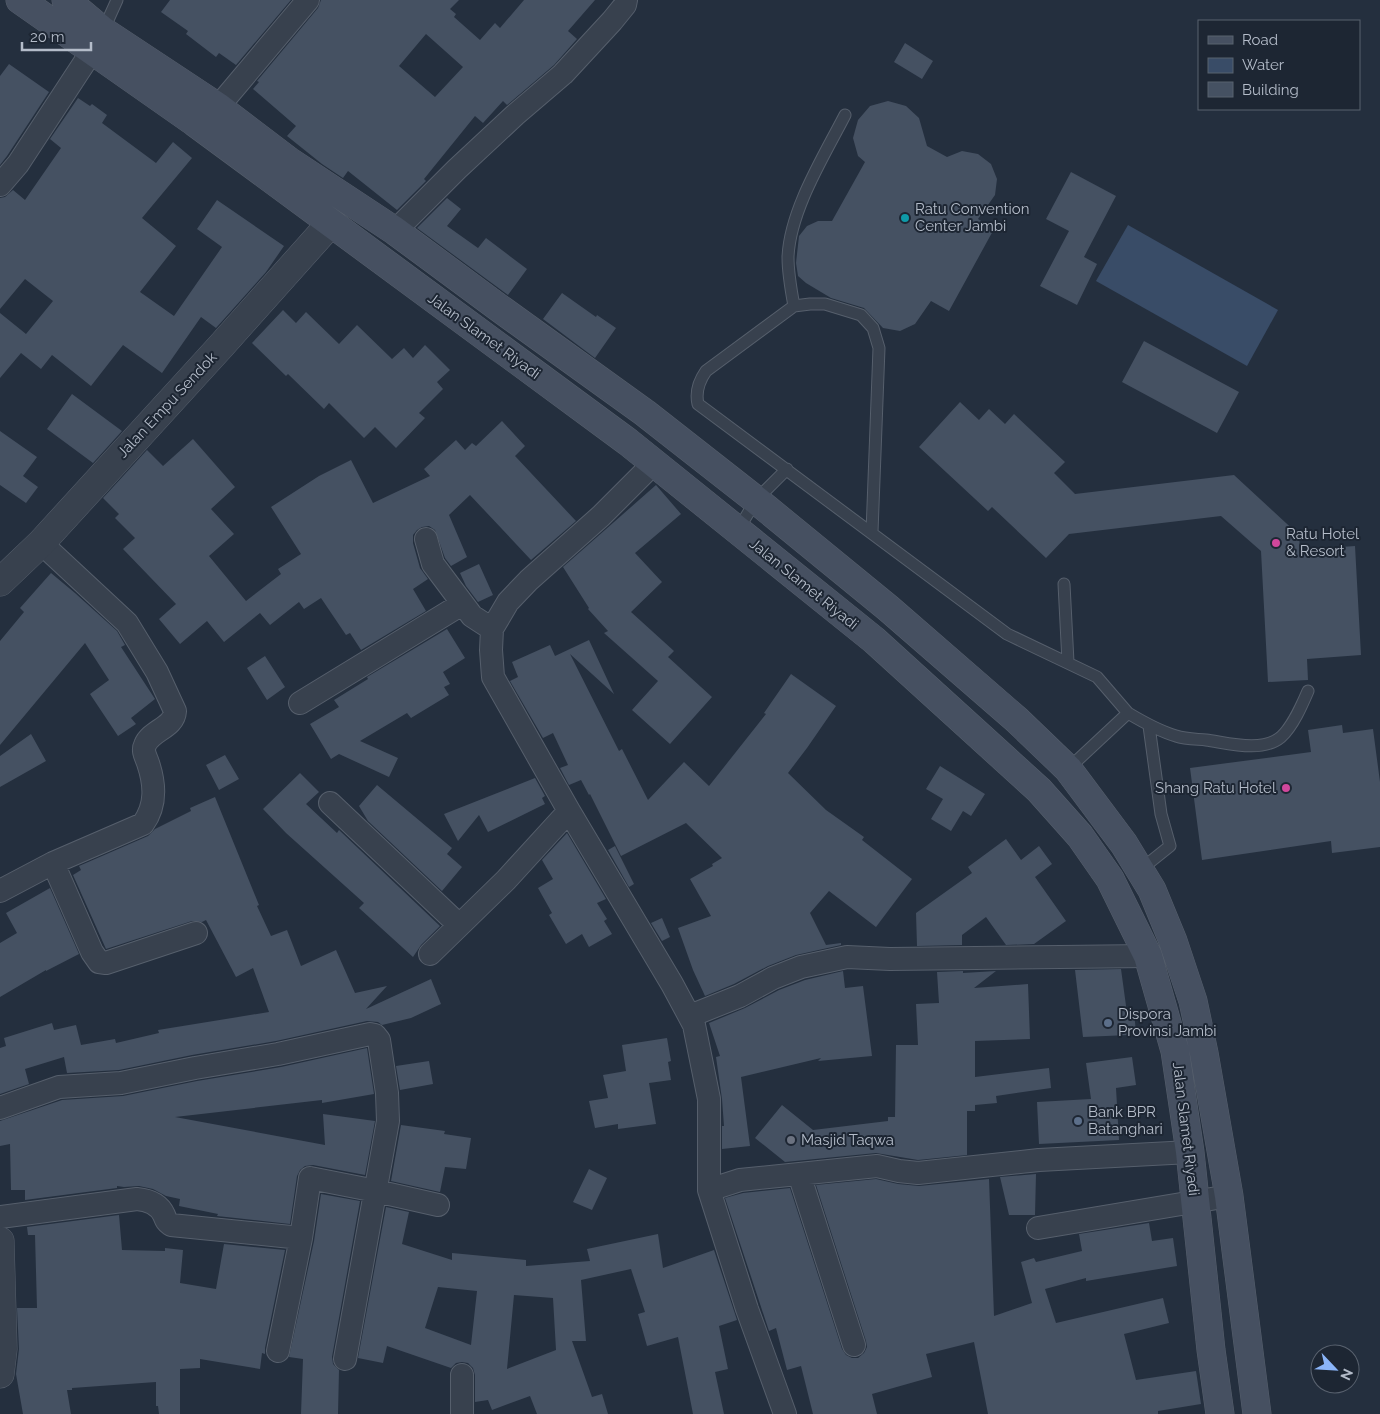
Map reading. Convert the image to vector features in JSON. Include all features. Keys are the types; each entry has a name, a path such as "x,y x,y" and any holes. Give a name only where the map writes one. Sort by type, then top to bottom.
{"main road":[{"name":"Jalan Slamet Riyadi","path":"20,0 218,107 289,161 395,231 645,412 888,608 1017,720 1068,769 1124,844 1152,890 1163,915 1193,1001 1229,1196 1257,1414"},
{"name":"Jalan Slamet Riyadi","path":"66,0 98,41 194,122 628,442 874,640 1039,790 1080,836 1110,879 1148,956 1175,1051 1190,1152 1220,1414"},
{"path":"628,442 645,412"}],"street":[{"path":"218,107 308,0"},
{"path":"395,231 486,142 563,74 625,5 626,0"},
{"path":"0,185 18,164 98,41"},
{"name":"Jalan Empu Sendok","path":"2,578 41,543 330,224"},
{"path":"654,463 601,516 529,580 508,602 492,629 493,677 694,1025 709,1099 709,1190 747,1309 785,1414"},
{"path":"426,539 433,564 462,604 472,616 492,629"},
{"path":"0,891 54,863 143,824 152,806 153,795 152,776 144,749 146,742 154,733 172,721 175,710 157,672 127,623 41,543"},
{"path":"300,703 462,604"},
{"path":"330,803 459,925"},
{"path":"430,954 506,880 569,811"},
{"path":"54,863 92,952 100,962 106,963 196,933"},
{"path":"690,1016 740,996 773,978 801,967 847,957 890,959 1148,956"},
{"path":"0,1108 59,1088 121,1083 278,1054 370,1034 375,1035 379,1040 386,1084 388,1121 345,1359"},
{"path":"709,1190 740,1180 877,1166 918,1173 1039,1160 1190,1152"},
{"path":"799,1174 854,1344"},
{"path":"278,1351 301,1238 310,1178 376,1190 438,1205"},
{"path":"1038,1228 1229,1196"},
{"path":"0,1217 137,1199 147,1200 157,1206 164,1214 166,1221 171,1225 301,1238"},
{"path":"0,1241 3,1349 0,1374"},
{"path":"462,1375 462,1414"}],"lane":[{"path":"98,41 118,0"},
{"path":"794,306 788,273 788,255 792,231 808,186 845,115"},
{"path":"872,532 879,348 873,328 861,315 825,304 794,306 706,370 698,386 696,395 698,404 1007,634 1097,677 1128,713 1148,726 1177,737 1237,744 1258,745 1270,743 1281,736 1299,712 1308,691"},
{"path":"738,531 756,500 786,469"},
{"path":"1064,584 1068,662"},
{"path":"1068,769 1128,713"},
{"path":"1140,870 1170,846 1160,814 1148,726"}],"water":[{"path":"1128,225 1278,310 1247,366 1096,281"}],"building":[{"path":"170,0 291,0 236,65 219,53 216,57 186,34 188,31 161,12"},
{"path":"321,0 459,0 450,9 456,14 454,17 480,40 495,23 500,28 524,0 595,0 568,31 577,39 554,65 507,105 503,101 483,123 475,116 424,179 426,181 397,210 348,171 343,178 287,136 296,126 253,89 259,82 257,81 318,8","holes":["426,34 463,67 435,97 399,66"]},
{"path":"905,43 933,61 922,79 894,62"},
{"path":"9,64 49,92 0,165 0,76"},
{"path":"78,98 90,106 92,104 107,115 102,123 156,163 173,142 192,158 142,218 176,246 140,292 174,316 222,247 197,229 217,200 284,246 266,272 216,328 201,317 162,373 123,345 91,386 52,355 41,369 21,353 0,378 0,313 26,334 53,301 25,279 0,309 0,198 5,197 13,190 25,200 61,148 50,139"},
{"name":"Ratu Convention Center Jambi","path":"888,101 906,106 919,118 927,146 947,157 962,151 978,154 991,164 997,179 995,195 978,219 994,229 949,311 931,301 915,324 900,331 883,328 864,308 831,298 806,283 798,276 796,263 799,236 807,226 818,221 832,221 865,162 858,156 853,138 858,120 870,106"},
{"path":"1071,172 1116,196 1084,257 1097,264 1077,305 1040,286 1069,231 1046,219"},
{"path":"447,198 461,209 447,226 478,248 486,238 527,269 508,295 417,228"},
{"path":"562,293 596,317 597,315 616,328 595,358 543,319"},
{"path":"283,310 296,323 306,312 339,344 357,325 392,359 404,348 413,358 425,345 450,370 437,382 443,389 419,413 425,418 396,448 375,427 364,438 329,403 324,409 252,343"},
{"path":"1144,341 1239,392 1217,433 1122,382"},
{"path":"72,394 122,431 93,463 47,429"},
{"name":"Ratu Hotel & Resort","path":"960,402 979,420 989,409 1005,424 1014,414 1065,462 1054,473 1075,494 1234,475 1299,535 1300,550 1355,546 1361,655 1307,659 1308,680 1268,682 1261,551 1221,516 1069,534 1046,558 992,507 988,511 919,447"},
{"path":"502,421 525,446 515,456 576,521 531,560 470,495 449,515 467,557 451,566 445,558 435,530 429,526 417,530 413,535 413,543 420,568 428,579 413,589 426,611 361,650 350,633 346,635 321,598 304,609 299,602 270,625 260,613 224,642 207,621 180,644 159,619 176,604 123,549 135,538 115,518 119,514 103,498 147,450 163,466 193,439 235,487 211,509 234,534 209,556 246,601 281,574 278,569 301,554 271,507 319,476 351,460 373,503 430,476 424,469 456,440 465,450 472,443 476,446"},
{"path":"0,431 37,457 23,476 38,487 26,503 0,485"},
{"path":"656,485 681,514 635,553 662,582 631,612 674,651 668,657 712,697 670,744 632,710 658,681 604,633 608,631 588,609 563,567"},
{"path":"479,564 493,595 478,602 466,586 460,573"},
{"path":"51,573 117,631 125,645 121,647 155,699 131,718 136,724 118,736 90,694 109,680 85,643 0,745 0,641 24,612 20,608"},
{"path":"447,629 465,658 443,672 450,684 444,687 449,695 411,718 407,713 360,741 398,758 389,777 339,754 331,759 310,724 339,707 334,700 368,679 367,677"},
{"path":"589,640 614,694 570,654 619,751 622,749 648,800 684,762 709,786 766,714 764,713 791,674 836,706 788,773 826,810 864,837 862,840 912,879 876,927 829,891 810,913 826,945 841,943 841,945 796,955 705,996 693,970 678,928 711,916 690,879 713,866 712,864 722,858 686,823 621,856 581,780 569,785 560,768 568,765 553,733 543,738 510,681 518,677 512,662 550,645 555,656"},
{"path":"265,656 285,687 267,700 247,668"},
{"name":"Shang Ratu Hotel","path":"1342,725 1343,733 1373,729 1380,782 1380,847 1332,853 1331,841 1202,860 1190,768 1311,752 1308,730"},
{"path":"31,734 46,761 0,787 0,756"},
{"path":"225,755 239,779 219,790 206,765"},
{"path":"940,766 985,794 971,816 963,811 951,831 931,819 943,799 926,789"},
{"path":"300,773 319,792 306,804 337,833 339,830 440,926 421,945 413,957 359,908 364,903 286,833 263,809"},
{"path":"535,778 545,796 542,798 545,804 488,832 479,815 458,841 444,814"},
{"path":"377,785 452,848 447,854 462,867 442,891 368,821 359,806"},
{"path":"215,797 259,905 257,906 271,936 287,930 301,966 336,950 355,993 387,986 366,1009 431,979 441,1004 411,1018 382,1025 378,1022 367,1021 276,1041 119,1070 67,1073 64,1057 25,1069 29,1084 0,1094 0,1048 6,1046 4,1038 52,1023 54,1030 76,1025 81,1045 115,1039 116,1043 159,1033 158,1030 269,1012 253,968 236,977 206,920 202,922 192,921 106,949 73,875 81,870 79,866 148,836 155,829 191,811 190,808"},
{"path":"567,833 606,899 597,903 607,919 604,921 612,934 589,947 582,934 566,944 549,915 552,913 538,888 553,879 542,860"},
{"path":"1006,839 1021,860 1039,846 1052,864 1035,877 1066,921 1034,944 1006,945 986,917 962,935 962,945 917,946 916,913 972,873 968,867"},
{"path":"615,846 634,884 629,887 608,850"},
{"path":"50,888 79,954 46,970 0,997 0,943 17,933 6,913"},
{"path":"662,918 670,937 662,941 651,923"},
{"path":"1121,969 1127,1013 1134,1012 1136,1032 1129,1035 1083,1037 1075,970"},
{"path":"843,971 845,988 863,986 872,1056 818,1061 821,1058 741,1077 750,1146 722,1149 722,1126 724,1126 716,1057 720,1056 709,1023 745,1008 779,990 805,980"},
{"path":"963,971 963,973 996,971 974,988 1028,984 1030,1039 975,1041 975,1077 1049,1068 1051,1088 996,1096 997,1103 975,1105 975,1111 967,1111 967,1155 918,1160 876,1153 785,1162 755,1138 782,1105 813,1130 888,1121 888,1117 895,1117 896,1045 918,1045 916,1004 939,1003 937,972"},
{"path":"667,1038 671,1061 668,1062 671,1080 649,1083 656,1124 618,1129 618,1124 595,1128 589,1101 608,1098 603,1075 626,1071 622,1045"},
{"path":"367,1048 374,1094 322,1103 322,1100 175,1117 325,1145 323,1114 375,1121 365,1175 313,1165 305,1166 300,1170 297,1176 290,1224 217,1216 218,1214 179,1206 180,1199 139,1186 117,1186 117,1188 25,1200 25,1190 11,1190 10,1144 0,1146 0,1121 62,1100 123,1096 281,1067"},
{"name":"Bank BPR Batanghari","path":"1132,1057 1136,1085 1116,1088 1119,1140 1039,1144 1037,1102 1091,1099 1086,1063"},
{"path":"429,1061 433,1084 400,1090 396,1066"},
{"path":"401,1125 445,1131 444,1134 471,1138 466,1169 445,1167 440,1192 391,1181"},
{"path":"589,1169 607,1178 592,1210 573,1202"},
{"path":"1036,1174 1035,1215 1009,1215 1000,1177"},
{"path":"876,1179 919,1186 989,1179 994,1316 1032,1303 1021,1262 1034,1258 1036,1262 1082,1251 1079,1234 1149,1223 1152,1241 1173,1238 1177,1266 1086,1281 1086,1278 1045,1289 1056,1323 1163,1298 1169,1323 1124,1334 1136,1380 1196,1371 1201,1404 1158,1411 1158,1414 988,1414 974,1342 926,1354 932,1377 872,1394 877,1414 813,1414 801,1366 787,1370 776,1328 769,1331 725,1198 743,1193 790,1188 842,1349 846,1355 858,1358 867,1347 866,1341 816,1185"},
{"path":"321,1194 360,1201 332,1357 333,1364 339,1370 338,1414 301,1414 303,1359 289,1357 314,1241"},
{"path":"386,1207 409,1212 402,1244 452,1260 452,1253 526,1260 526,1266 590,1261 587,1249 658,1234 663,1268 714,1250 737,1320 719,1326 728,1369 715,1372 724,1414 693,1414 678,1337 647,1346 638,1314 645,1312 631,1269 581,1280 586,1341 572,1341 592,1397 602,1394 608,1414 537,1414 530,1396 492,1410 488,1400 475,1402 475,1375 473,1368 468,1363 456,1363 451,1368 387,1346 383,1363 358,1358","holes":["438,1287 477,1291 471,1345 425,1328","514,1295 553,1298 556,1350 507,1369"]},
{"path":"119,1215 122,1250 165,1251 165,1248 183,1250 180,1283 216,1289 224,1244 285,1250 265,1354 262,1353 260,1369 200,1359 200,1368 180,1369 180,1414 159,1414 158,1406 156,1406 156,1382 72,1388 72,1390 67,1390 71,1414 23,1414 16,1374 19,1349 17,1308 37,1308 35,1235 28,1235 27,1227"}],"place":[{"name":"Ratu Convention Center Jambi","path":"905,218"},
{"name":"Ratu Hotel & Resort","path":"1276,543"},
{"name":"Shang Ratu Hotel","path":"1286,788"},
{"name":"Dispora Provinsi Jambi","path":"1108,1023"},
{"name":"Bank BPR Batanghari","path":"1078,1121"},
{"name":"Masjid Taqwa","path":"791,1140"}]}
